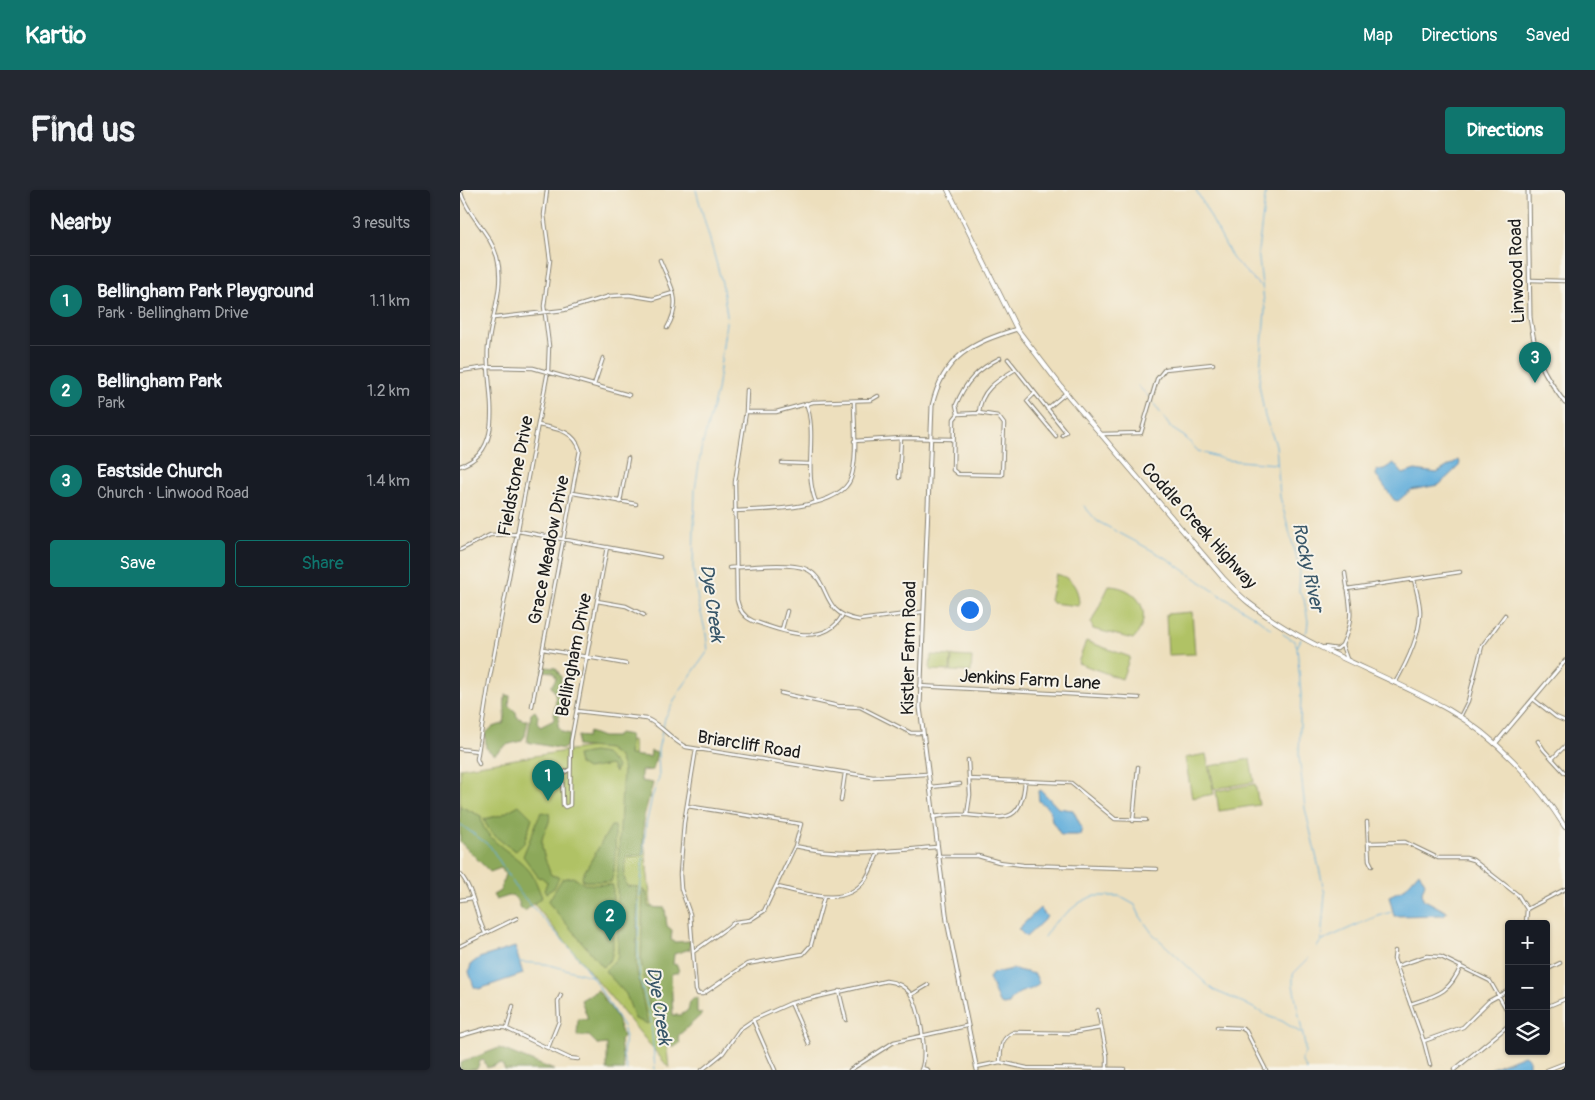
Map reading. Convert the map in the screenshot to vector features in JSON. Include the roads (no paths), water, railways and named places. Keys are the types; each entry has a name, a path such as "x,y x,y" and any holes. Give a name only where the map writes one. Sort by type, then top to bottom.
{"main road":[{"name":"Coddle Creek Highway","path":"948,190 1017,329 1066,393 1224,579 1248,602 1302,636 1460,717 1494,744 1542,794 1565,827"}],"street":[{"path":"460,190 492,245 496,256 500,289 489,338 488,367 492,398 491,424 484,447 478,456 460,466"},
{"name":"Fieldstone Drive","path":"479,764 478,751 548,371 549,346 545,312 550,260 544,215 546,190"},
{"name":"Linwood Road","path":"1528,190 1530,317 1537,357 1543,374 1565,403"},
{"path":"660,260 673,293 675,314 667,328"},
{"path":"1530,280 1565,281"},
{"path":"494,318 564,310 610,296 652,299 673,293"},
{"name":"Kistler Farm Road","path":"976,1068 966,1026 937,856 919,686 930,439 933,399 947,369 955,359 977,343 1017,329"},
{"path":"594,385 603,358"},
{"path":"958,414 956,405 969,380 988,364 1000,358"},
{"path":"1008,359 1066,432 1062,435"},
{"path":"1100,434 1141,433 1157,379 1165,369 1213,364"},
{"path":"460,371 488,367 533,368 629,395"},
{"path":"979,413 984,392 1016,369"},
{"path":"747,390 746,412 734,482 737,600 742,613 753,621 803,634 819,635 832,627 842,616"},
{"path":"1047,409 1066,393"},
{"path":"1034,394 1027,401 1056,436"},
{"path":"746,412 776,412 806,403 871,400 878,396"},
{"path":"734,511 795,508 816,502 846,486 851,479 854,441 854,401"},
{"path":"806,403 811,425 811,487 816,502"},
{"path":"979,413 998,416 1004,424 1002,475 955,473 952,468 954,419 958,414 979,413"},
{"name":"Grace Meadow Drive","path":"532,706 580,457 578,443 569,433 538,425"},
{"path":"899,478 901,438"},
{"path":"854,441 901,438 953,440"},
{"path":"620,502 628,458"},
{"path":"782,464 810,464"},
{"path":"573,493 636,504"},
{"path":"460,550 490,535 518,532 660,557"},
{"name":"Bellingham Drive","path":"570,768 562,774 563,805 565,807 570,804 571,741 607,547"},
{"path":"729,568 790,567 806,569 818,579 835,610 842,616 859,620 922,612"},
{"path":"1324,647 1337,649 1342,645 1351,622 1345,572"},
{"path":"1347,589 1460,572"},
{"path":"1396,683 1419,623 1420,613 1414,579"},
{"path":"597,601 626,606 644,615"},
{"path":"782,629 786,611"},
{"path":"1460,717 1468,701 1482,646 1505,615"},
{"path":"1342,645 1347,659"},
{"path":"543,649 626,664"},
{"path":"1494,744 1565,661"},
{"name":"Jenkins Farm Lane","path":"919,686 1139,698"},
{"path":"781,693 838,706 860,707 911,733 923,733"},
{"path":"1533,699 1556,717 1565,721"},
{"name":"Briarcliff Road","path":"577,711 647,719 660,726 678,743 696,749 887,778 927,774"},
{"path":"1538,741 1565,773"},
{"path":"1552,759 1565,746"},
{"path":"696,749 687,806 680,874 681,889 690,914 696,990 698,994 703,994 747,964 803,954 811,945 824,897"},
{"path":"460,750 478,751"},
{"path":"968,760 968,815"},
{"path":"1133,821 1138,767"},
{"path":"841,801 846,773"},
{"path":"969,779 1071,783 1083,791 1109,816 1120,821 1146,820"},
{"path":"933,817 968,815 1000,819 1012,815 1024,798 1025,781"},
{"path":"929,787 960,784"},
{"path":"687,806 801,824 795,846 767,907 758,917 735,922 694,952"},
{"path":"1367,822 1372,866"},
{"path":"1368,843 1405,842 1438,858 1466,858 1518,895 1526,909 1526,920"},
{"path":"795,846 831,852 879,852 936,847"},
{"path":"777,887 824,897 843,896 860,885 879,852"},
{"path":"937,856 978,856 999,862 1023,865 1157,869"},
{"path":"460,874 468,884 478,919 485,933"},
{"path":"1526,909 1565,889"},
{"path":"460,900 472,898"},
{"path":"460,946 517,918"},
{"path":"1395,951 1394,959 1424,1042 1430,1065"},
{"path":"1397,966 1431,955 1441,957 1490,981 1507,1010"},
{"path":"1550,968 1560,963"},
{"path":"1410,1004 1445,991 1453,983 1461,966"},
{"path":"702,1070 722,1053 740,1029 753,1020 791,1003 886,981 900,985 911,995 926,1053 922,1069 928,1070"},
{"path":"911,995 928,985"},
{"path":"839,991 846,1020"},
{"path":"1424,1042 1463,1027 1482,1007 1505,992"},
{"path":"548,1048 559,1021 558,1001 561,995"},
{"path":"1550,1005 1565,999"},
{"path":"791,1003 808,1044"},
{"path":"507,1028 514,1006"},
{"path":"1098,1010 1107,1069"},
{"path":"753,1020 775,1070"},
{"path":"850,1070 894,1042 966,1026"},
{"path":"460,1036 491,1027 507,1028 569,1058 578,1059"},
{"path":"1217,1027 1241,1028 1246,1031 1266,1070"},
{"path":"1000,1062 1001,1044 1009,1034 1014,1032 1071,1033 1101,1028"},
{"path":"1454,1070 1505,1028"},
{"path":"976,1068 1000,1062 1019,1068 1124,1070"},
{"path":"1548,1070 1565,1063"}],"water":[{"path":"1458,460 1460,462 1459,466 1439,485 1411,490 1398,501 1394,500 1376,475 1377,470 1384,469 1394,463 1403,474 1415,470 1437,473"},
{"path":"1041,790 1058,808 1073,810 1082,828 1080,835 1061,835 1052,821 1050,810 1039,801 1038,791"},
{"path":"1419,872 1425,883 1422,892 1423,899 1447,912 1444,915 1394,916 1389,896 1404,889"},
{"path":"1040,908 1047,917 1026,937 1018,929"},
{"path":"515,947 523,974 479,989 474,987 469,972 471,964 479,958"},
{"path":"1013,969 1035,974 1039,983 1032,989 1016,995 1009,1004 1003,1005 999,1003 989,978 993,973"},
{"path":"1524,1055 1529,1058 1529,1070 1487,1070"}],"waterway":[{"name":"Dye Creek","path":"655,1070 651,1020 640,979 638,950 639,906 646,825 652,797 659,778 658,750 665,718 679,692 708,651 693,567 695,490 701,450 717,391 727,315 722,283 696,190"},
{"path":"1196,190 1233,259 1260,286"},
{"name":"Rocky River","path":"1266,190 1258,251 1265,310 1259,384 1265,417 1276,445 1280,497 1300,571 1299,592 1304,599 1308,621 1307,631 1302,636"},
{"path":"1138,386 1150,398"},
{"path":"1152,401 1171,428 1185,437 1198,451 1226,460 1276,464"},
{"path":"1084,506 1097,521 1168,559 1271,629"},
{"path":"1283,634 1294,641 1297,646"},
{"name":"Rocky River","path":"1301,639 1297,647 1301,695 1299,756 1305,808 1325,894 1321,941 1317,947"},
{"path":"460,824 490,846 519,892 578,957 597,984 623,1026 625,1034 623,1056 627,1070"},
{"path":"1044,937 1052,925 1079,903 1093,896 1119,896 1135,905 1152,933 1213,990 1282,1021 1301,1033"},
{"path":"1321,941 1370,919 1391,912"},
{"name":"Rocky River","path":"1307,1070 1301,1060 1305,1053 1305,1046 1293,985 1293,974 1311,956"},
{"path":"519,962 546,964 591,976"}],"place":[{"name":"Eastside Church","path":"1535,383"},
{"name":"Bellingham Park Playground","path":"548,801"},
{"name":"Bellingham Park","path":"610,941"}]}
